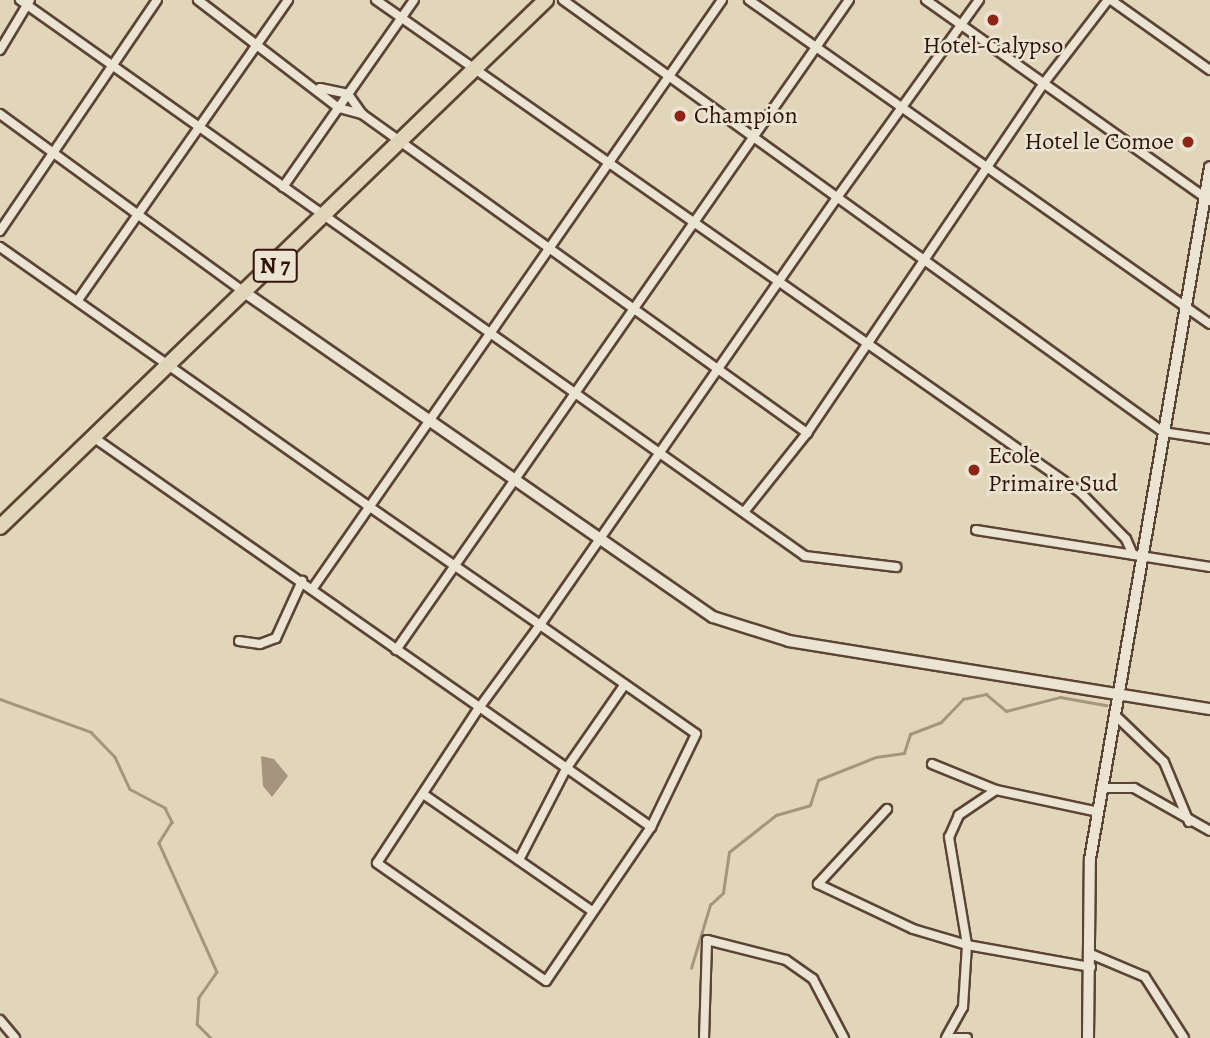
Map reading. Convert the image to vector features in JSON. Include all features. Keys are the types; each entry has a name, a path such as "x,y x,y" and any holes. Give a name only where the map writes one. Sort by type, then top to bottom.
{"highway":[{"name":"N 7","path":"0,527 247,294 546,0"}],"street":[{"path":"0,231 157,0"},
{"path":"198,0 320,88 339,108 362,114"},
{"path":"78,300 288,0"},
{"path":"376,0 478,68 1081,493 1126,539 1138,556"},
{"path":"284,187 414,0"},
{"path":"563,0 668,80 925,260 1163,432 1210,439"},
{"path":"313,588 426,418 489,334 722,0"},
{"path":"749,0 1210,324"},
{"path":"396,650 512,477 696,222 849,0"},
{"path":"926,0 1207,199"},
{"path":"0,247 78,300 367,505 453,565 540,625 625,684 696,734 650,827 546,981 377,863 426,796 479,708 540,625 659,456 716,369 836,199 979,0"},
{"path":"744,512 807,433 870,343 1044,83 1110,0 1210,70"},
{"path":"0,50 26,2 198,128 659,456 805,555 897,567"},
{"path":"320,88 348,94 362,114 548,250 807,433"},
{"path":"0,114 247,294 713,617 789,641 1210,709"},
{"path":"1088,1038 1093,955 1090,859 1106,788 1138,556 1188,310 1210,167"},
{"path":"93,438 313,588 396,650 650,827"},
{"path":"975,530 1210,568"},
{"path":"239,641 260,644 276,638 302,581"},
{"path":"519,860 566,769 625,684"},
{"path":"1116,716 1164,762 1189,822"},
{"path":"932,764 996,790 1099,812"},
{"path":"1106,788 1134,788 1189,822 1210,831"},
{"path":"967,1038 951,1037 963,1007 967,945 949,837 960,815 996,790"},
{"path":"426,796 592,911"},
{"path":"887,809 818,884 913,929 967,945 1092,967"},
{"path":"704,1038 707,940 786,960 813,979 844,1038"},
{"path":"1093,955 1145,976 1184,1038"},
{"path":"0,1020 15,1038"}],"shaded area":[{"path":"261,756 274,759 288,776 272,797 263,786"}],"waterway":[{"path":"691,968 710,905 723,893 729,852 776,815 810,805 818,780 876,757 904,753 910,734 941,722 963,699 986,694 1006,711 1060,697 1106,705"},
{"path":"0,699 91,732 115,757 130,789 165,808 172,822 159,843 217,972 199,998 197,1024 211,1038"}],"place":[{"name":"Hotel-Calypso","path":"993,20"},
{"name":"Champion","path":"680,116"},
{"name":"Hotel le Comoe","path":"1188,142"},
{"name":"Ecole Primaire Sud","path":"974,470"}]}
